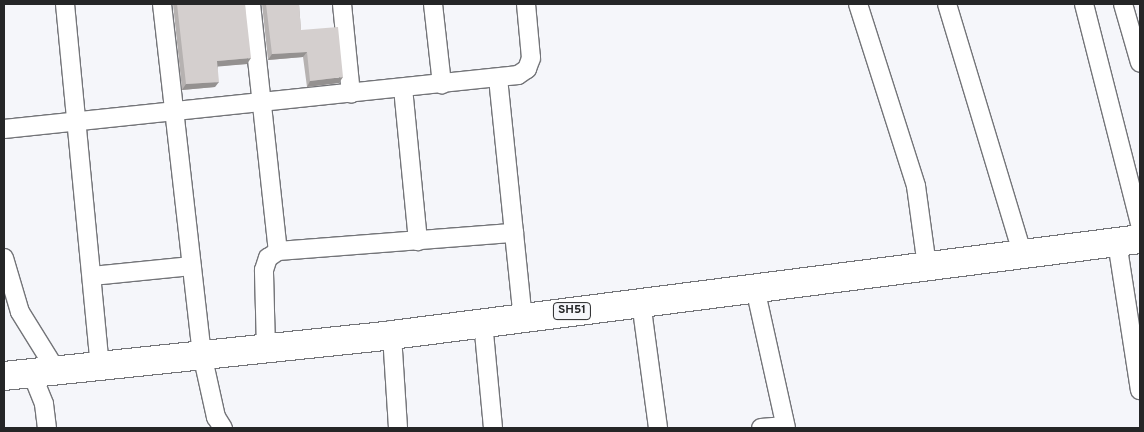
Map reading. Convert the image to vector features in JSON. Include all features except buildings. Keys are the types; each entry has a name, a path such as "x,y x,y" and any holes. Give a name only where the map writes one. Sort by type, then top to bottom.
{"main road":[{"name":"SH51","path":"4,376 202,354 392,336 483,322 1128,241"}],"street":[{"path":"65,4 100,365"},
{"path":"162,4 172,109 202,354 216,417 222,428"},
{"path":"251,4 278,251"},
{"path":"342,4 351,94"},
{"path":"433,4 442,84"},
{"path":"4,129 77,122 172,109 260,100 351,94 518,75 527,69 531,58 526,4"},
{"path":"858,4 916,186 927,266"},
{"path":"948,4 1022,253"},
{"path":"1084,4 1140,224"},
{"path":"1123,4 1140,63"},
{"path":"498,78 524,318"},
{"path":"403,88 418,241"},
{"path":"266,348 264,270 268,258 278,251 514,234"},
{"path":"1128,241 1140,390"},
{"path":"4,258 20,312 44,372 51,425"},
{"path":"92,276 192,266"},
{"path":"755,288 785,427 761,428"},
{"path":"641,302 658,428"},
{"path":"483,322 493,428"},
{"path":"392,336 398,428"}]}
